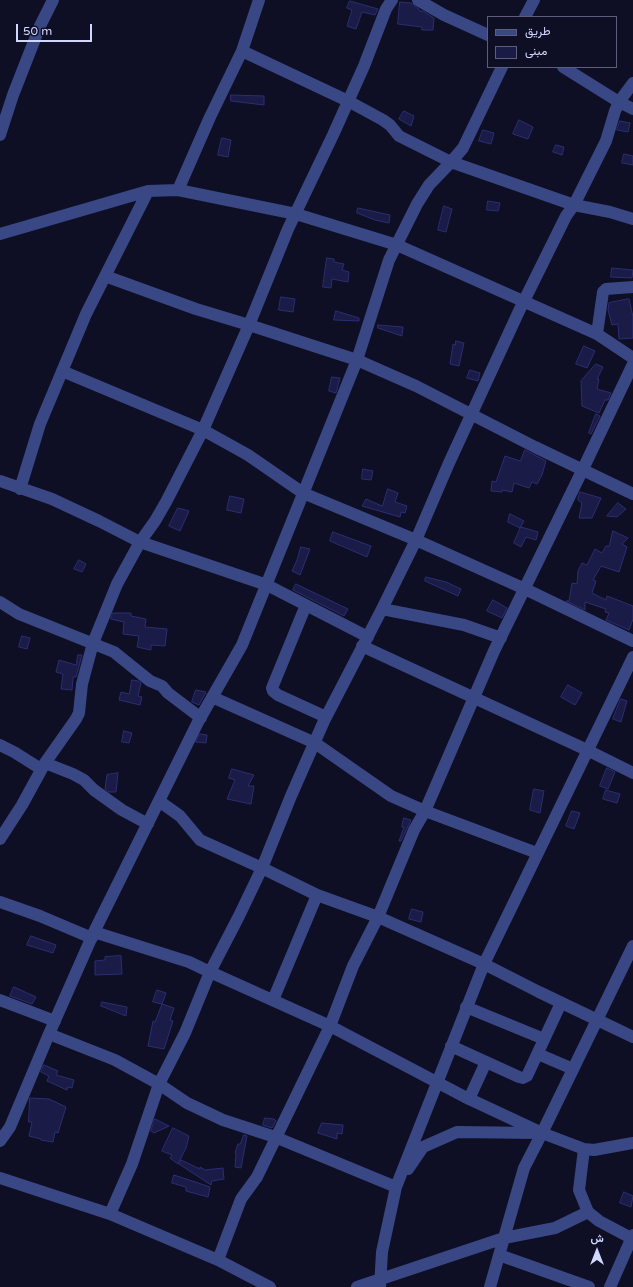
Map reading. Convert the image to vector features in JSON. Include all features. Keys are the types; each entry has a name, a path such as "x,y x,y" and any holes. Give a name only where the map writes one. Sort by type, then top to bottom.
{"street":[{"path":"0,135 40,26 53,0"},
{"path":"178,190 242,51 259,0"},
{"path":"0,839 22,805 43,766 76,719 82,684 93,643 117,584 140,542 148,532 166,502 203,430 249,325 288,229 348,101 386,9 392,0"},
{"path":"418,0 444,15 487,36"},
{"path":"526,16 534,0"},
{"path":"242,51 348,101 383,120 390,125 399,136 451,162 574,205 610,212 633,219"},
{"path":"0,1141 10,1127 93,935 212,696 242,645 357,360 389,260 417,204 429,185 463,148 502,68"},
{"path":"565,68 633,110"},
{"path":"110,1214 132,1164 159,1084 185,1033 210,972 240,916 262,868 290,796 326,717 416,540 471,415 524,302 566,216 574,205 606,140 619,102 633,83"},
{"path":"0,234 148,191 178,190 296,214 397,245 597,334 633,358"},
{"path":"20,488 40,424 86,314 148,191"},
{"path":"105,276 196,309 357,360 416,386 535,447 633,494"},
{"path":"597,334 603,292 606,289 633,287"},
{"path":"218,1260 241,1199 257,1177 275,1137 330,1026 353,966 378,917 414,830 425,811 450,756 474,697 501,638 633,364"},
{"path":"62,371 203,430 248,455 303,493 416,540 525,589 633,641"},
{"path":"0,481 100,520 140,542 267,585 306,605 365,641 474,697 633,773"},
{"path":"0,602 19,614 45,626 114,652 150,681 162,686 168,693 201,718"},
{"path":"306,605 272,688 273,692 278,695 326,717"},
{"path":"382,609 464,625 501,638"},
{"path":"380,1283 382,1252 396,1187 466,1007 484,964 633,657"},
{"path":"212,696 315,743 385,792 425,811 537,853"},
{"path":"0,745 43,766 73,774 84,780 94,790 122,810 148,824"},
{"path":"159,801 180,816 200,840 317,895 378,917 484,964 633,1037"},
{"path":"273,1000 317,895"},
{"path":"0,902 93,935 189,962 330,1026 469,1099 542,1133 584,1149 594,1150 633,1143"},
{"path":"490,1287 524,1168 633,946"},
{"path":"0,1000 55,1021"},
{"path":"451,1046 523,1078 527,1076 561,1003"},
{"path":"466,1007 544,1039"},
{"path":"49,1034 115,1060 159,1084 187,1103 223,1120 275,1137 396,1187"},
{"path":"538,1054 573,1069"},
{"path":"469,1099 486,1062"},
{"path":"396,1187 423,1147 457,1132 542,1133"},
{"path":"584,1149 579,1190 588,1212 598,1221 632,1236 610,1287"},
{"path":"0,1178 110,1214 218,1260 270,1287"},
{"path":"357,1287 380,1283 504,1238 555,1228 588,1212"},
{"path":"499,1255 589,1287"}],"building":[{"path":"350,1 378,9 375,15 362,12 356,29 347,26 352,10 347,8"},
{"path":"400,2 411,3 419,9 419,11 423,11 434,18 433,30 422,30 422,27 398,24"},
{"path":"231,95 264,96 264,105 231,101"},
{"path":"404,111 414,116 411,126 399,119"},
{"path":"519,120 533,127 528,139 513,134"},
{"path":"620,121 630,123 628,132 617,130"},
{"path":"483,130 494,133 491,144 479,141"},
{"path":"222,138 231,140 228,157 218,155"},
{"path":"556,145 564,147 562,155 553,152"},
{"path":"624,154 633,156 633,165 622,163"},
{"path":"488,201 500,203 498,211 487,210"},
{"path":"444,206 452,209 446,232 438,230"},
{"path":"358,208 390,215 389,223 375,220 357,213"},
{"path":"327,258 334,259 334,262 344,264 342,270 349,272 348,282 332,279 331,288 323,287"},
{"path":"612,268 633,270 632,278 611,277"},
{"path":"281,297 295,299 293,312 279,310"},
{"path":"629,299 633,317 633,338 619,339 618,324 612,325 608,310 609,303"},
{"path":"336,311 359,318 359,321 334,320"},
{"path":"378,325 403,327 402,336 378,328"},
{"path":"456,341 464,343 459,366 450,364 453,344 455,345"},
{"path":"584,346 595,351 587,368 576,364"},
{"path":"596,364 603,367 597,379 599,379 597,389 611,393 608,400 605,400 599,413 582,406 581,381"},
{"path":"470,370 480,373 478,381 467,378"},
{"path":"332,377 340,378 336,393 329,391"},
{"path":"596,414 600,416 591,434 589,433"},
{"path":"525,450 546,461 542,475 537,484 532,482 529,488 514,483 512,492 502,490 502,492 491,491 492,481 496,482 505,456 520,461"},
{"path":"363,469 373,471 371,480 362,479"},
{"path":"388,489 398,493 395,502 407,506 405,513 401,512 400,517 362,506 366,499 382,506"},
{"path":"580,492 601,498 592,518 579,518 582,503 578,500"},
{"path":"230,496 244,499 241,513 227,510"},
{"path":"618,503 626,509 617,517 607,516"},
{"path":"178,508 189,511 180,531 169,526"},
{"path":"510,514 524,521 520,528 508,522"},
{"path":"521,527 538,532 536,540 526,537 521,547 514,543"},
{"path":"613,531 628,538 622,544 627,547 619,572 601,566 593,580 596,581 592,593 606,600 607,596 633,606 633,619 629,630 606,620 609,613 605,612 606,609 585,602 585,610 566,601 569,601 572,583 577,584 578,571 582,563 587,565 595,549 602,553 606,546 609,546"},
{"path":"333,532 371,546 367,557 330,541"},
{"path":"301,547 310,549 300,575 292,571"},
{"path":"79,560 86,564 82,572 74,569"},
{"path":"426,577 446,582 461,589 458,596 425,581"},
{"path":"296,584 348,609 344,616 293,590"},
{"path":"493,600 507,608 502,618 487,611"},
{"path":"113,613 131,613 131,616 146,619 145,627 167,629 165,646 151,645 151,650 137,647 139,636 123,634 124,622 111,619"},
{"path":"22,636 30,638 27,649 19,647"},
{"path":"78,655 82,655 76,677 73,677 72,690 61,689 63,674 56,672 59,660 76,665"},
{"path":"132,680 141,683 138,696 142,697 140,705 119,700 121,692 129,694"},
{"path":"568,685 582,693 575,705 561,697"},
{"path":"196,690 206,692 199,705 192,702"},
{"path":"621,699 627,701 621,722 613,719"},
{"path":"124,731 132,733 129,743 122,742"},
{"path":"200,734 207,735 206,743 196,742"},
{"path":"607,768 615,772 608,789 600,786"},
{"path":"232,769 254,775 248,786 254,786 251,804 227,799 235,780 229,778"},
{"path":"118,773 116,792 109,792 105,789 107,775"},
{"path":"534,789 544,791 540,813 530,810"},
{"path":"606,790 620,794 617,803 603,799"},
{"path":"572,811 580,813 574,829 566,826"},
{"path":"404,818 411,820 401,841 399,841 404,827 402,827"},
{"path":"412,909 423,912 421,922 409,919"},
{"path":"31,936 56,945 53,953 27,945"},
{"path":"121,956 122,974 95,975 95,961 105,960 105,957"},
{"path":"14,987 36,997 32,1004 10,996"},
{"path":"157,990 166,993 162,1004 153,1002"},
{"path":"102,1002 127,1007 126,1016 101,1006"},
{"path":"162,1004 174,1008 170,1020 173,1021 164,1049 148,1046 153,1021 155,1022"},
{"path":"44,1065 58,1071 56,1075 74,1080 72,1088 68,1087 67,1090 47,1081 49,1076 41,1072"},
{"path":"30,1098 49,1099 66,1107 58,1133 55,1132 53,1142 29,1136 32,1122 29,1122"},
{"path":"265,1118 274,1119 276,1121 272,1128 263,1125"},
{"path":"155,1119 169,1126 154,1133 151,1131"},
{"path":"322,1123 343,1125 342,1134 337,1133 337,1139 318,1133"},
{"path":"173,1128 189,1136 186,1148 178,1164 170,1158 172,1155 162,1151"},
{"path":"244,1135 247,1136 241,1168 235,1167 235,1153 238,1144 240,1144"},
{"path":"181,1160 205,1170 223,1168 224,1179 212,1181 211,1185 179,1164"},
{"path":"174,1175 210,1187 208,1197 186,1191 186,1187 172,1183"},
{"path":"624,1192 633,1196 631,1207 620,1203"}]}
